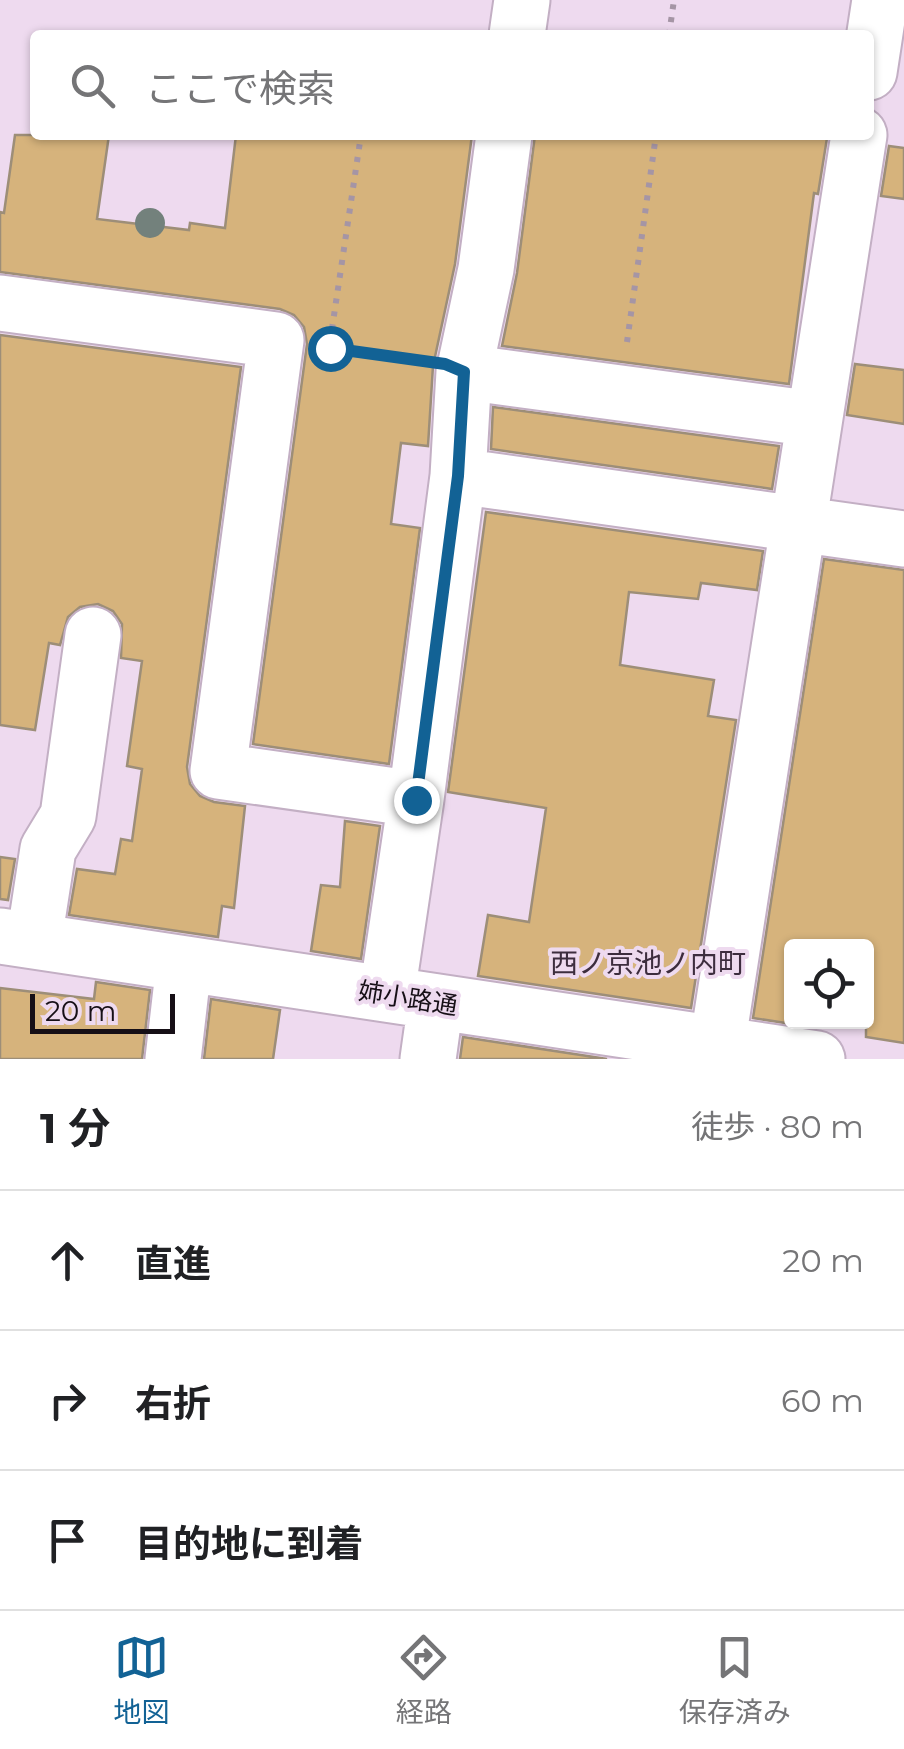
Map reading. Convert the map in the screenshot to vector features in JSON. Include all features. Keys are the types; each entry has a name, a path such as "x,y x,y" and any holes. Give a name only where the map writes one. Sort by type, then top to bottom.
{"street":[{"path":"519,30 522,0"},
{"path":"874,39 880,0"},
{"path":"428,1059 412,998 416,800 458,476 464,372 486,269 503,140"},
{"path":"716,1051 858,140"},
{"path":"0,303 276,340 218,771 416,800"},
{"path":"464,372 814,419"},
{"path":"458,476 904,539"},
{"path":"17,938 48,850 68,816 92,635"},
{"name":"姉小路通","path":"17,938 412,998 716,1051 817,1059"},
{"path":"173,1059 184,964"}],"path":[{"path":"671,30 674,0"},
{"path":"330,348 360,140"},
{"path":"620,394 655,140"},
{"path":"276,340 445,364 464,372"}],"building":[{"path":"15,135 30,135 30,140 108,140 97,219 189,230 190,223 225,228 235,140 471,140 455,264 433,366 428,446 401,443 391,524 420,528 389,764 253,744 307,344 304,327 294,315 280,309 0,272 0,212 4,213"},
{"path":"534,140 827,140 818,194 814,193 789,384 502,346 517,273"},
{"path":"889,146 904,148 904,199 881,196"},
{"path":"0,335 241,367 187,767 190,784 200,796 245,806 234,908 222,906 218,937 69,915 77,869 115,874 121,839 132,841 142,769 127,766 142,661 121,658 122,624 113,611 98,604 80,607 68,617 60,645 49,643 35,730 0,725"},
{"path":"855,364 904,370 904,424 847,415"},
{"path":"493,407 779,446 772,489 491,449"},
{"path":"486,512 763,551 757,590 701,583 698,599 629,592 620,665 714,680 708,716 736,720 691,1008 478,976 488,915 529,922 546,808 448,792"},
{"path":"824,559 904,570 904,1043 866,1037 866,1029 874,1029 874,939 784,939 784,1023 753,1018"},
{"path":"345,821 380,826 361,959 311,951 321,885 340,887"},
{"path":"0,857 15,859 8,900 0,899"},
{"path":"96,982 150,990 142,1059 0,1059 0,988 94,999"},
{"path":"211,999 280,1010 273,1059 204,1059"},
{"path":"463,1037 607,1059 460,1059"}],"district":[{"name":"西ノ京池ノ内町","path":"648,963"}],"route":[{"path":"330,348 445,364 464,372 458,476 416,800"}]}
